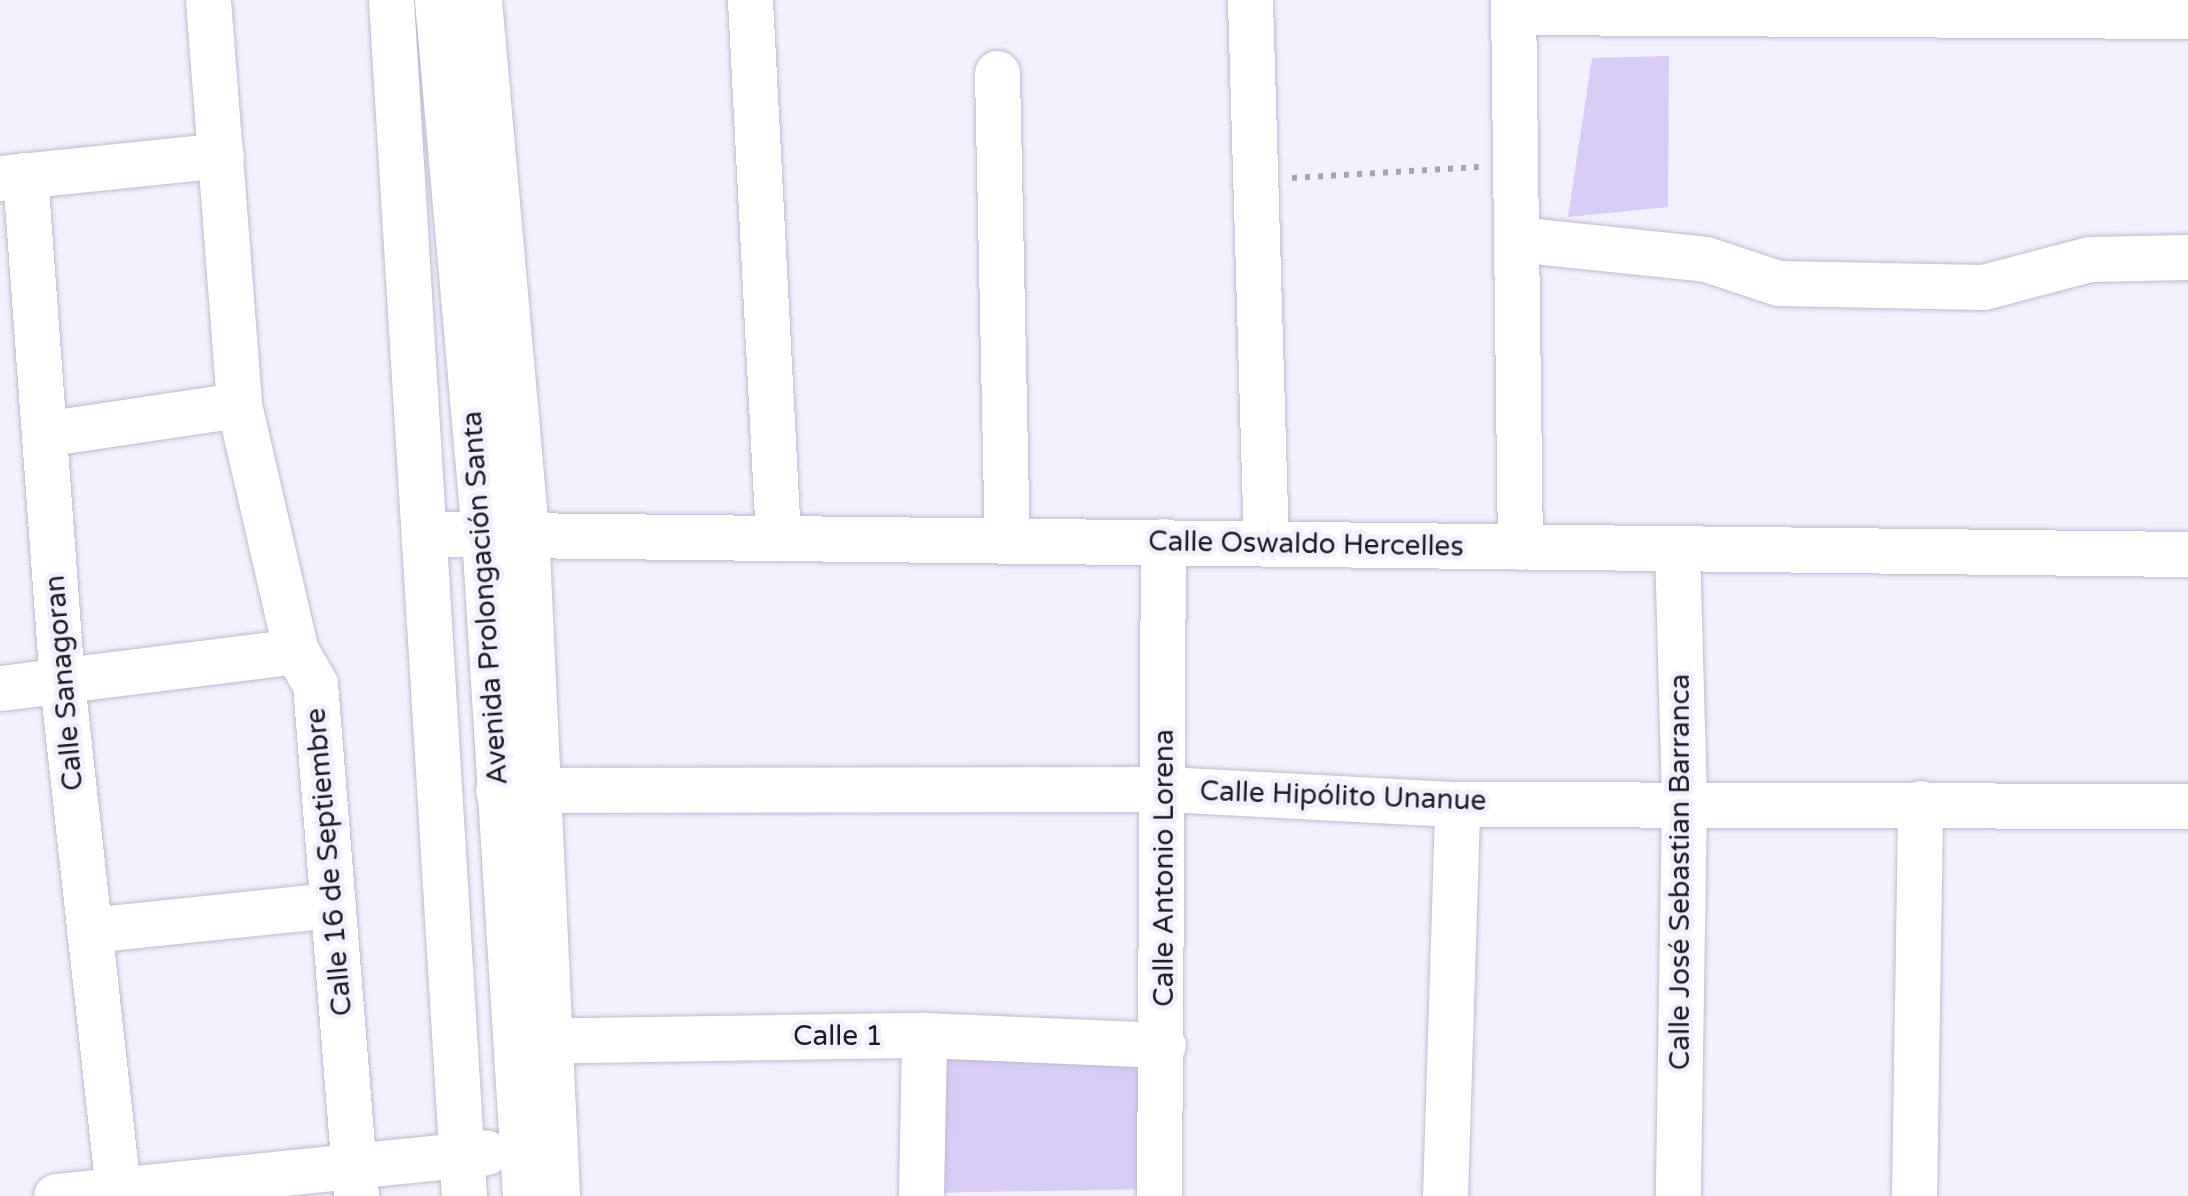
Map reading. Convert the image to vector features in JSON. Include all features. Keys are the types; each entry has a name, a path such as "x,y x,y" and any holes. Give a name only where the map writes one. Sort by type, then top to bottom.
{"street":[{"name":"Calle 16 de Septiembre","path":"208,0 239,405 296,651 314,684 354,1182"},
{"name":"Avenida Prolongación Santa","path":"391,0 462,1177"},
{"name":"Avenida Prolongación Santa","path":"437,0 505,533"},
{"name":"Avenida Prolongación Santa","path":"479,0 530,1040"},
{"path":"750,0 778,538"},
{"path":"1250,0 1266,544"},
{"path":"1520,547 1514,6 2188,16"},
{"path":"998,73 1007,541"},
{"path":"12,176 220,155"},
{"name":"Calle Sanagoran","path":"12,176 44,434 62,682 118,1190"},
{"path":"1516,239 1706,259 1778,283 1983,287 2090,259 2188,257"},
{"path":"44,434 239,405"},
{"name":"Calle Oswaldo Hercelles","path":"424,534 2188,554"},
{"name":"Calle Antonio Lorena","path":"1159,1196 1166,788 1162,540"},
{"name":"Calle José Sebastian Barranca","path":"1677,548 1684,801 1678,1196"},
{"path":"0,688 296,651"},
{"name":"Calle Hipólito Unanue","path":"517,790 1166,788 1457,804 1684,801 2188,806"},
{"path":"1914,1196 1920,803"},
{"path":"1445,1196 1457,804"},
{"path":"90,930 332,905"},
{"path":"921,1196 924,1035"},
{"name":"Calle 1","path":"530,1040 924,1035 1163,1045"},
{"path":"524,1196 521,1145 530,1040"},
{"path":"530,1040 558,1196"},
{"path":"56,1196 118,1190 462,1177 521,1145"}],"path":[{"path":"1256,180 1516,166"}],"shaded area":[{"path":"1669,56 1668,207 1568,217 1592,58"},
{"path":"924,1035 1163,1045 1159,1189 921,1193"}]}
